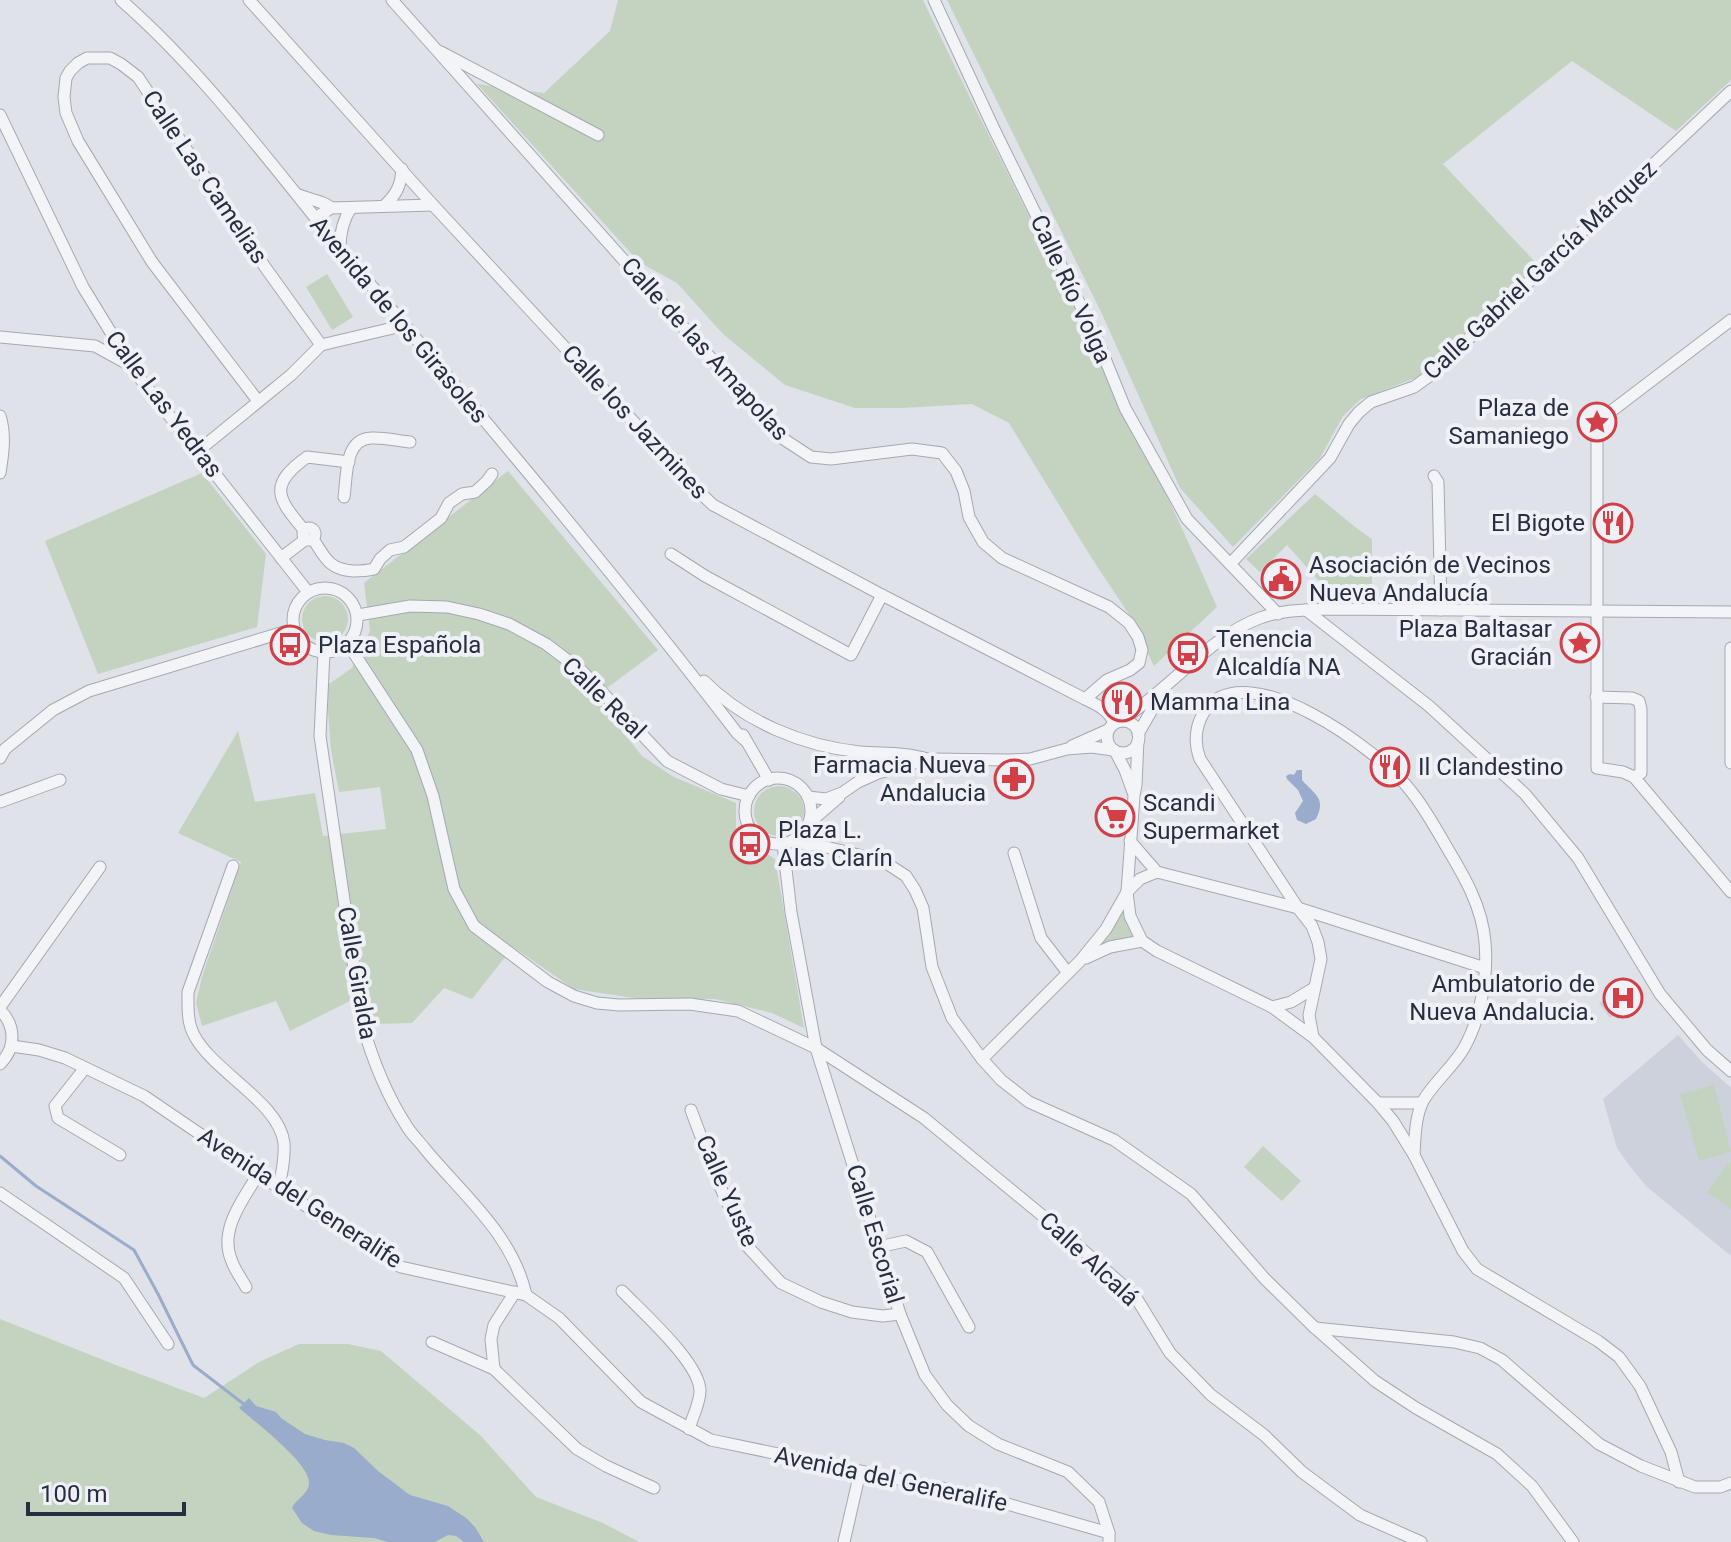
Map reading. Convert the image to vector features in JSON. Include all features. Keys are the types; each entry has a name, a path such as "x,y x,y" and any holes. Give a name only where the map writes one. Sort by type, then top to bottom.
{"street":[{"name":"Avenida de los Girasoles","path":"121,0 210,90 745,740"},
{"name":"Calle los Jazmines","path":"249,0 433,205 713,505 1107,711 1114,725"},
{"name":"Calle de las Amapolas","path":"392,0 782,438 811,457 831,459 912,449 942,453 956,471 969,517 983,542 1002,558 1109,607 1129,623 1142,650 1139,663 1107,680 1085,699"},
{"name":"Calle Río Volga","path":"934,0 1097,339 1125,408 1187,519 1230,564"},
{"path":"434,48 598,135"},
{"name":"Calle Las Camelias","path":"258,401 152,262 78,141 66,113 64,97 66,78 78,63 87,58 110,58 138,77 321,345"},
{"name":"Calle Gabriel García Márquez","path":"1230,564 1330,458 1359,412 1371,402 1414,387 1428,377 1731,91"},
{"name":"Calle Las Yedras","path":"0,115 83,287 132,367 308,592"},
{"path":"384,206 394,197 401,183 402,169"},
{"path":"294,193 348,212 384,206 433,205"},
{"path":"331,208 320,215 320,224 335,225 348,212"},
{"path":"340,248 348,212"},
{"path":"95,346 101,335 101,318"},
{"path":"1731,320 1597,422 1596,611 1597,768 1634,777 1731,892"},
{"path":"198,451 291,375 321,345 403,323"},
{"path":"0,337 95,346 132,367"},
{"path":"0,416 3,455 0,473"},
{"path":"344,497 349,462 358,441 369,437 410,442"},
{"path":"349,462 307,457 290,469 282,481 281,497 285,507 330,564 341,570 365,572 374,569 390,550 404,547 441,518 449,503 462,494 475,492 492,474"},
{"path":"1434,476 1438,482 1441,610"},
{"path":"281,558 307,536"},
{"path":"671,554 705,576 851,655 882,595"},
{"path":"1230,564 1278,614"},
{"path":"320,588 333,588 345,594 354,603 358,615 358,626 348,644 324,653 305,645 294,629 295,608 300,599 320,588"},
{"name":"Calle Real","path":"358,615 410,606 447,607 509,624 546,644 583,672 667,761 721,789 749,796"},
{"path":"1134,796 1125,770 1107,741 1114,725 1163,690 1237,629 1262,617 1306,610 1731,612"},
{"path":"1306,610 1429,706 1525,794 1578,858 1660,994 1707,1050 1731,1071"},
{"path":"2,750 53,710 89,691 294,629"},
{"name":"Calle Alcalá","path":"348,644 417,750 433,796 454,889 474,926 548,982 574,996 597,1003 690,1004 738,1011 816,1048 924,1118 1135,1296 1170,1353 1211,1395 1264,1435 1302,1472 1360,1515 1421,1542"},
{"name":"Avenida de los Girasoles","path":"670,646 727,702 771,728 825,747 929,759"},
{"path":"1731,648 1731,763"},
{"name":"Calle Giralda","path":"324,653 320,736 367,1043 379,1075 406,1126 507,1246 522,1276 520,1294"},
{"path":"808,797 826,799 878,773 929,759 1030,759 1067,749 1092,747 1129,751 1163,690"},
{"path":"1313,1037 1309,1015 1321,959 1312,926 1196,749 1196,736 1204,712 1227,694 1244,693 1281,699 1329,722 1387,765 1410,790 1432,822 1468,884 1485,938 1485,968 1477,1013 1463,1049 1422,1103 1414,1155"},
{"path":"1596,697 1639,701 1641,773 1634,777"},
{"name":"Avenida de los Girasoles","path":"727,702 769,780"},
{"path":"1067,749 1125,721 1134,725 1138,737 1136,785 1127,892 1130,916 1142,941 1272,1007 1313,1037 1393,1121 1463,1251 1477,1269 1598,1341 1619,1357 1640,1386 1671,1452 1679,1482"},
{"path":"0,802 60,780"},
{"path":"818,845 809,823 811,805 803,789 787,780 769,780 749,796 746,806 749,826 763,840 773,844 818,845 883,861 906,876 923,908 932,967 952,1018 1001,1080 1029,1102 1114,1140 1191,1194 1265,1279 1315,1328 1375,1381 1497,1454 1532,1486 1573,1542"},
{"path":"787,842 800,836 809,823 842,793"},
{"path":"1130,841 1157,872 1298,908 1485,968"},
{"name":"Calle Escorial","path":"787,842 791,912 816,1048 900,1314 925,1375 947,1405 969,1426 998,1444 1068,1472 1099,1502 1109,1538"},
{"path":"1014,853 1041,938 1068,973"},
{"path":"233,866 188,992 188,1014 193,1034 211,1058 276,1121 284,1142 279,1186"},
{"path":"0,1064 12,1046 11,1025 0,1008 100,867"},
{"path":"982,1059 1080,961 1106,929 1127,892 1140,879 1157,872"},
{"path":"1080,961 1110,947 1142,941"},
{"path":"1272,1007 1291,1002 1314,988"},
{"name":"Avenida del Generalife","path":"12,1046 65,1058 144,1096 401,1267 520,1294 559,1318 641,1402 711,1440 976,1495 1109,1538"},
{"path":"85,1068 55,1106 58,1118 120,1155"},
{"path":"1378,1103 1422,1103"},
{"name":"Calle Yuste","path":"691,1110 718,1182 748,1247 781,1283 821,1302 852,1312 883,1316 900,1314"},
{"path":"246,1287 230,1258 228,1237 236,1210 259,1173"},
{"path":"0,1193 124,1278 168,1344"},
{"path":"878,1247 906,1241 927,1252 969,1327"},
{"path":"622,1291 687,1359 696,1376 700,1391 689,1429"},
{"path":"494,1369 491,1339 494,1325 520,1294"},
{"path":"1315,1328 1454,1342 1480,1348 1502,1360 1599,1444 1641,1466 1695,1487 1720,1487 1731,1483"},
{"path":"432,1342 494,1369 577,1449 654,1488"},
{"path":"844,1542 860,1472"}],"shaded area":[{"name":"Ambulatorio de Nueva Andalucia.","path":"1633,980 1643,996 1626,1007 1622,1001 1619,1003 1623,1009 1610,1018 1599,1003"},
{"path":"1678,1035 1731,1088 1731,1256 1646,1186 1617,1148 1603,1099"}],"green space":[{"path":"618,0 923,0 1147,454 1217,607 1154,666 1130,616 1009,423 972,404 855,408 785,385 723,334 677,283 639,262 477,84 544,93 610,31"},
{"path":"947,0 1731,0 1731,80 1676,131 1572,61 1443,164 1538,265 1418,377 1361,399 1343,416 1320,458 1233,547 1180,488 1102,314"},
{"path":"327,274 353,317 332,330 306,287"},
{"path":"508,471 658,650 595,697 642,756 674,777 736,803 736,834 775,859 804,1028 772,1013 715,999 634,998 574,989 513,947 472,999 444,988 412,1023 373,1024 364,994 290,1031 276,1001 202,1026 196,1003 202,977 241,862 178,833 238,731 255,802 315,793 323,836 386,829 380,787 339,792 331,750 326,686 352,668 370,631 364,583"},
{"path":"202,473 266,554 257,627 98,674 45,541"},
{"path":"1315,494 1372,539 1372,602 1335,599 1287,545 1260,572 1246,559"},
{"path":"325,596 341,603 348,619 341,635 325,642 309,635 302,619 309,603"},
{"path":"779,786 796,794 804,811 796,828 779,836 762,828 754,811 762,794"},
{"path":"1125,904 1134,935 1098,947 1114,927"},
{"path":"1714,1085 1731,1152 1699,1161 1680,1094"},
{"path":"1263,1146 1301,1181 1282,1201 1244,1167"},
{"path":"1731,1160 1731,1209 1707,1192"},
{"path":"0,1319 204,1398 259,1362 299,1344 348,1344 381,1351 481,1436 536,1497 603,1523 639,1542 0,1542"}],"water":[{"path":"1297,770 1302,770 1302,780 1320,801 1316,819 1306,824 1297,820 1295,813 1303,801 1286,776 1294,775"},
{"path":"249,1398 256,1406 276,1412 305,1434 354,1448 410,1495 448,1506 466,1518 484,1542 464,1542 448,1535 435,1542 388,1542 314,1531 302,1523 292,1508 308,1487 307,1475 280,1443 239,1408"}],"waterway":[{"path":"0,1156 36,1186 134,1250 193,1365 245,1405"}],"place":[{"name":"Plaza de Samaniego","path":"1597,422"},
{"name":"El Bigote","path":"1613,523"},
{"name":"Asociación de Vecinos Nueva Andalucía","path":"1281,579"},
{"name":"Plaza Baltasar Gracián","path":"1580,643"},
{"name":"Plaza Española","path":"290,645"},
{"name":"Tenencia Alcaldía NA","path":"1188,653"},
{"name":"Mamma Lina","path":"1122,702"},
{"name":"Il Clandestino","path":"1390,767"},
{"name":"Farmacia Nueva Andalucia","path":"1014,779"},
{"name":"Scandi Supermarket","path":"1115,817"},
{"name":"Plaza L. Alas Clarín","path":"750,844"},
{"name":"Ambulatorio de Nueva Andalucia.","path":"1623,998"}]}
